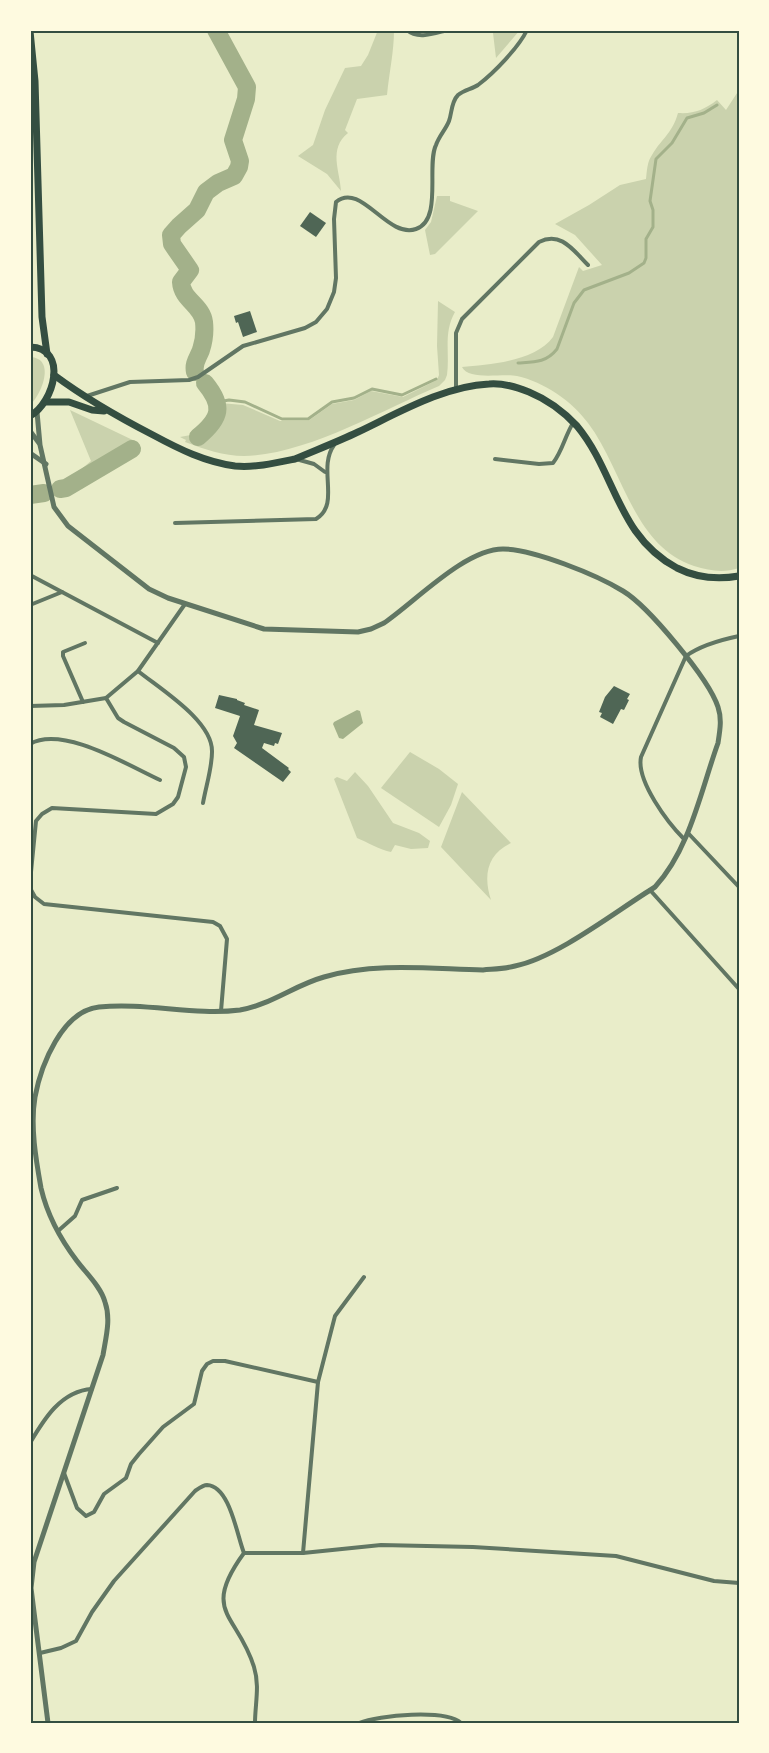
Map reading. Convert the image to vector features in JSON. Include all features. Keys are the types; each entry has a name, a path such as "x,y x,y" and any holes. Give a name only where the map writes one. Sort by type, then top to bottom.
{"main road":[{"path":"30,31 35,81 42,317 47,354 54,375 46,402 33,414"},
{"path":"30,347 47,354"},
{"path":"54,375 107,412 179,449 200,458 238,466 295,459 456,390 490,384 512,386 538,395 573,423 592,450 629,523 645,545 665,562 688,574 720,579 739,576"},
{"path":"46,402 69,402 84,397"},
{"path":"69,402 92,410 107,412"}],"street":[{"path":"406,30 415,35 448,30"},
{"path":"84,397 130,382 189,380 243,346 305,328 322,316 331,303 336,278 334,219 336,202 343,197 353,197 402,230 414,230 423,226 429,213 434,190 432,154 448,124 455,99 484,80 527,30"},
{"path":"456,390 456,333 462,319 538,242 550,238 563,240 588,265"},
{"path":"33,414 54,507 68,526 148,589 168,598 264,629 358,632 384,623 459,565 477,555 503,549 540,556 623,591 646,610 686,656 713,695 718,705 721,729 687,832 664,877 650,890 547,954 516,966 483,970 409,968 352,971 325,976 266,1002 242,1009 221,1011 147,1005 97,1007 76,1016 58,1036 45,1062 35,1098 32,1127 42,1190 57,1232 105,1300 109,1320 104,1355 32,1562 31,1588 48,1723"},
{"path":"495,459 539,464 553,463 573,423"},
{"path":"30,431 40,444"},
{"path":"175,523 316,519 324,512 329,498 327,457 336,441"},
{"path":"314,464 318,449 327,457"},
{"path":"30,453 46,464"},
{"path":"295,459 314,464 326,472"},
{"path":"30,575 158,643"},
{"path":"30,605 62,592"},
{"path":"30,706 64,705 106,698 138,672 185,603"},
{"path":"684,839 670,825 644,780 639,765 686,656 714,642 739,636"},
{"path":"83,702 63,652 85,643"},
{"path":"138,672 196,719 207,733 212,752 203,803"},
{"path":"30,882 36,821 48,810 52,808 156,814 173,804 178,797 186,767 184,757 174,748 118,718 106,698"},
{"path":"31,742 75,741 160,780"},
{"path":"687,832 739,887"},
{"path":"30,888 35,897 45,904 213,922 220,926 227,939 221,1011"},
{"path":"650,890 739,989"},
{"path":"57,1232 75,1216 82,1200 117,1188"},
{"path":"303,1553 318,1382 335,1316 364,1277"},
{"path":"63,1472 77,1508 86,1516 94,1512 104,1494 126,1478 131,1464 139,1454 164,1427 194,1404 202,1371 207,1364 213,1361 225,1361 318,1382"},
{"path":"30,1443 53,1409 63,1399 73,1393 92,1389"},
{"path":"40,1653 61,1648 76,1641 92,1612 114,1581 195,1491 208,1485 218,1489 226,1499 244,1553 227,1582 224,1605 254,1666 257,1682 255,1723"},
{"path":"244,1553 303,1553 359,1546 419,1545 616,1556 706,1579 739,1583"},
{"path":"359,1723 371,1718 408,1715 445,1718 458,1720 461,1723"}],"shaded area":[{"path":"378,30 394,30 387,95 357,99 345,130 348,133 338,146 337,161 341,191 327,174 298,156 313,145 325,110 345,68 361,66"},
{"path":"492,30 520,30 496,58 493,33"},
{"path":"739,90 739,568 717,571 694,566 673,556 657,542 631,504 611,462 588,423 566,400 527,379 511,375 471,374 462,367 524,357 535,352 553,337 579,267 583,271 602,265 575,235 555,224 620,185 646,179 650,158 670,131 678,113 699,111 717,100 726,110"},
{"path":"437,196 450,196 450,201 478,211 435,254 430,255 425,230 431,222"},
{"path":"438,301 455,312 448,335 447,375 439,386 318,440 268,454 237,456 207,450 185,442 186,440 180,437 196,434 199,439 204,436 214,424 220,403 243,405 280,421 308,421 332,404 354,400 371,391 403,397 437,380 439,375"},
{"path":"30,357 43,363 45,370 39,393 30,405"},
{"path":"70,410 139,443 114,454 59,486 58,483 91,461"},
{"path":"357,710 360,711 363,723 343,739 339,738 334,722"},
{"path":"410,752 439,769 458,784 451,805 439,827 381,788"},
{"path":"355,772 368,786 393,823 419,833 430,841 428,848 411,849 395,845 391,852 357,838 334,779 337,777 347,781"},
{"path":"462,792 511,843 497,853 489,867 487,883 491,900 441,847"}],"building":[{"path":"310,212 326,223 316,237 300,226"},
{"path":"250,311 257,332 243,337 234,316"},
{"path":"614,686 630,694 624,710 621,709 613,724 600,717 602,713 599,712 605,697"},
{"path":"219,695 237,699 245,703 244,705 259,710 254,725 282,733 278,744 275,743 274,746 264,743 262,748 289,768 291,772 283,782 234,748 237,743 233,736 240,716 215,708"}],"waterway":[{"path":"195,372 195,363 204,340 204,322 200,311 182,288 181,282 190,270 172,244 171,235 197,210 206,192 218,183 234,176 239,167 240,161 233,140 246,99 247,87 216,30"},
{"path":"518,363 534,362 553,354 574,303 584,290 629,273 644,263 646,239 653,227 653,210 650,201 656,159 672,143 687,118 704,113 717,105"},
{"path":"218,402 229,400 245,402 282,419 308,419 332,402 354,398 372,389 402,395 436,379"},
{"path":"198,437 211,424 217,412 215,398 205,383"},
{"path":"60,489 66,488 132,449"},
{"path":"30,495 44,493"}]}
